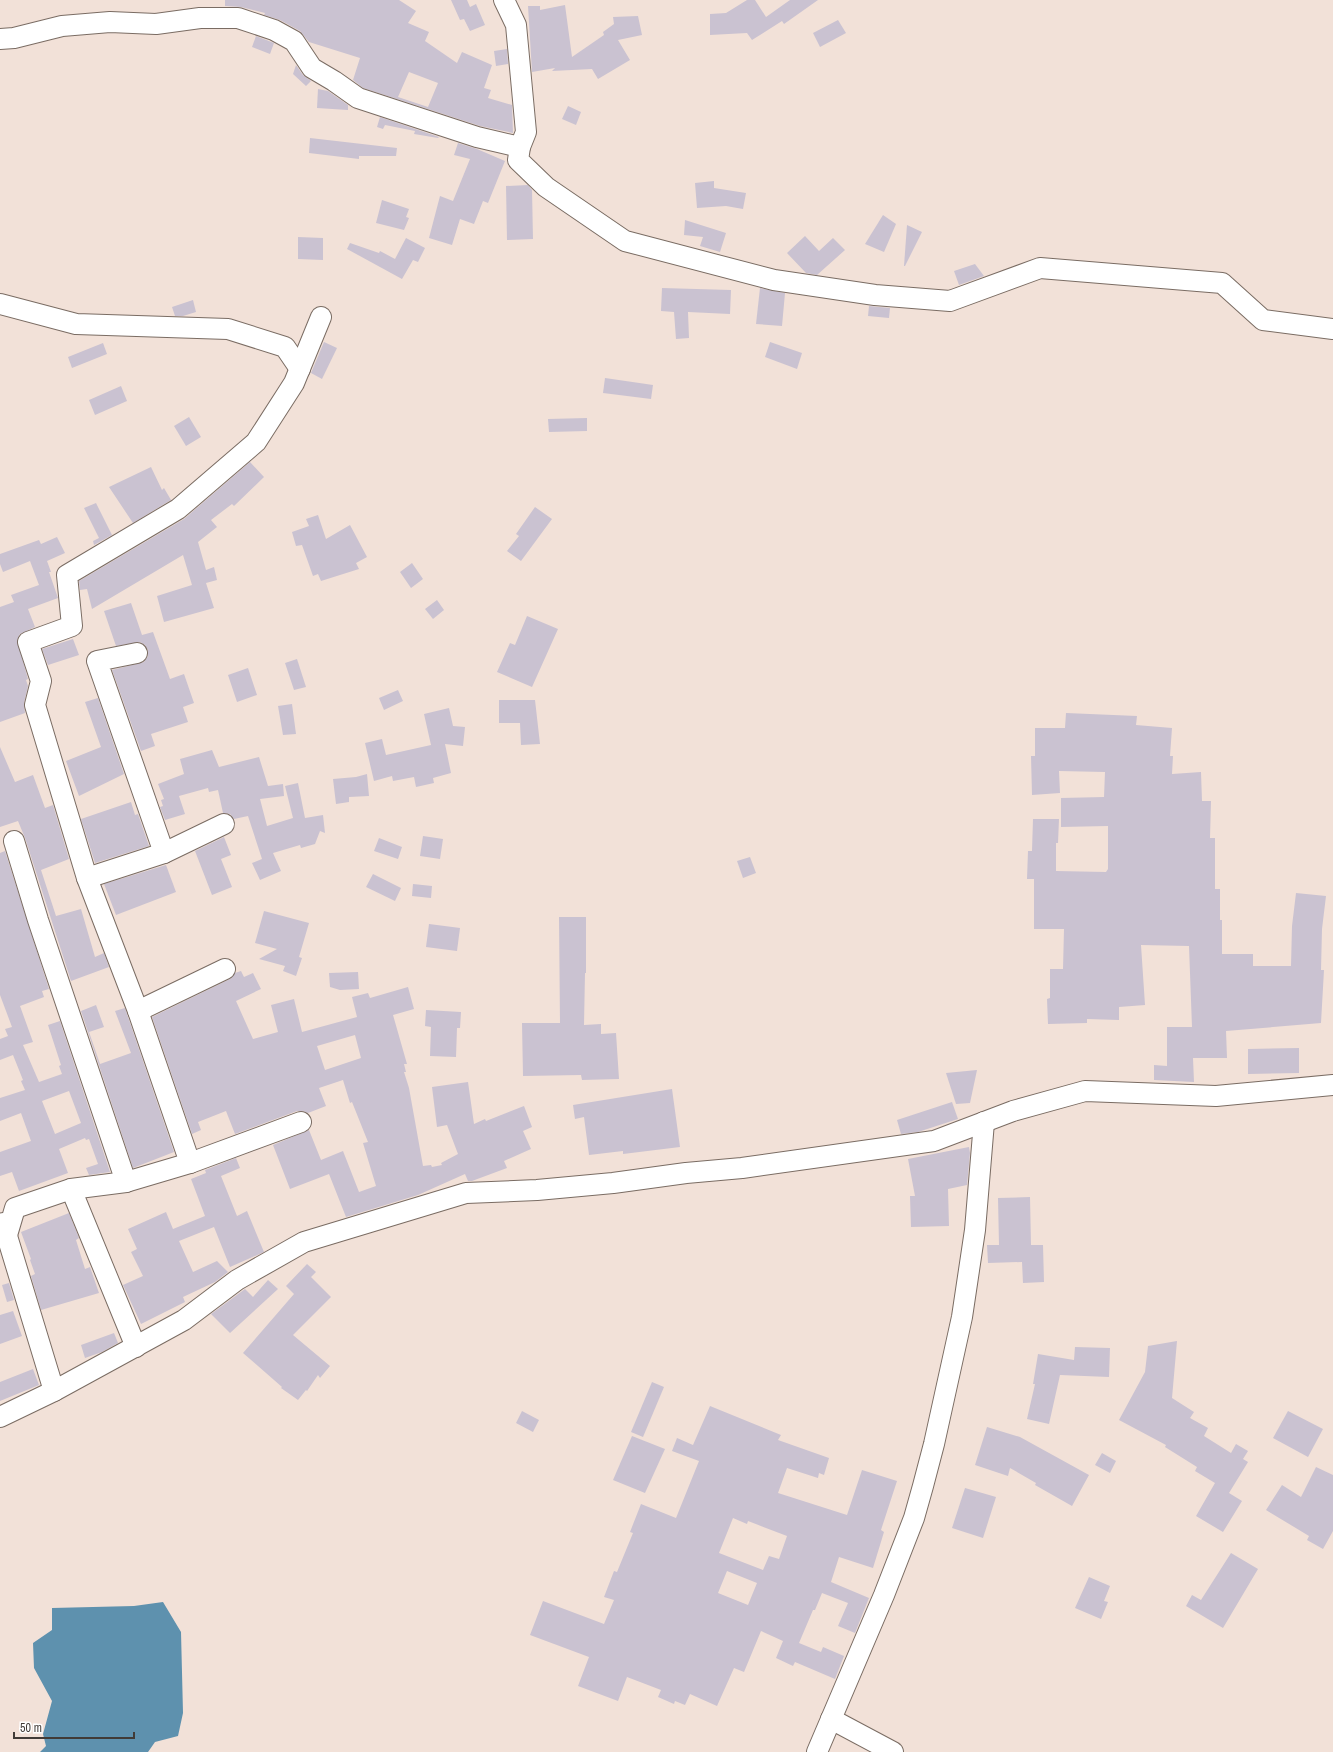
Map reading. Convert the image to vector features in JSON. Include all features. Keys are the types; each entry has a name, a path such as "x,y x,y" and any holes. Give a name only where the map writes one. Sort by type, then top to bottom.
{"street":[{"path":"504,0 516,25 526,132 520,148 518,160 546,187 625,241 774,280 874,295 950,301 1040,268 1222,282 1263,320 1333,328"},
{"path":"0,39 14,38 62,26 110,22 156,24 200,18 238,18 274,30 294,41 312,68 358,98 477,137 520,148"},
{"path":"0,304 76,324 228,329 285,347 300,369"},
{"path":"190,1163 138,1010 87,878 35,705 41,681 28,642 72,626 67,575 178,509 256,442 294,383 321,317"},
{"path":"137,653 97,661 164,853"},
{"path":"87,878 164,853 224,824"},
{"path":"14,841 38,920 126,1182"},
{"path":"138,1010 225,969"},
{"path":"0,1417 54,1391 184,1320 237,1280 304,1242 466,1193 560,1188 742,1168 934,1141 1013,1111 1084,1091 1216,1096 1333,1085"},
{"path":"4,1236 15,1208 71,1189 126,1182 190,1163 302,1122"},
{"path":"818,1752 884,1596 914,1518 934,1444 962,1317 975,1230 984,1122"},
{"path":"71,1189 136,1347"},
{"path":"0,1214 4,1236 54,1391"},
{"path":"831,1719 893,1752"}],"water":[{"path":"163,1602 181,1632 183,1713 178,1736 155,1742 148,1752 40,1752 46,1746 43,1734 52,1701 34,1668 33,1643 52,1630 52,1608 134,1606"}],"building":[{"path":"225,0 399,0 416,11 408,23 429,32 425,41 457,63 462,52 492,65 484,88 491,90 488,98 512,105 513,133 480,126 363,88 353,80 360,58 309,42 300,31 280,20 264,15 265,13 241,7 225,6","holes":["409,72 438,83 428,107 398,97"]},
{"path":"451,0 467,0 470,7 476,4 485,25 470,31 464,19 460,20"},
{"path":"747,0 755,0 766,17 790,0 818,0 784,24 782,21 752,40 747,33 710,35 710,14 726,13"},
{"path":"565,5 572,57 604,35 603,32 614,24 613,17 638,16 642,35 618,40 630,60 598,79 592,69 552,71 555,68 532,72 528,6 540,6 540,10"},
{"path":"838,20 846,33 820,47 813,33"},
{"path":"256,36 274,43 270,54 252,47"},
{"path":"507,49 508,64 496,66 494,51"},
{"path":"296,65 303,75 311,81 306,86 293,74"},
{"path":"318,89 328,91 348,105 348,110 317,108"},
{"path":"568,106 581,112 576,125 562,119"},
{"path":"380,117 439,137 414,134 415,131 385,125 383,129 377,127"},
{"path":"310,138 397,148 396,156 359,156 359,159 309,153"},
{"path":"458,143 505,161 488,203 483,201 474,224 460,219 452,245 429,238 440,196 453,201 470,159 454,155"},
{"path":"714,181 714,188 746,193 743,209 726,206 697,208 695,183"},
{"path":"528,185 532,190 533,239 507,240 506,186"},
{"path":"382,200 409,209 406,217 409,218 404,230 376,223"},
{"path":"883,215 896,224 884,252 865,244"},
{"path":"685,220 726,233 720,252 700,246 703,237 684,235"},
{"path":"907,225 922,232 904,266"},
{"path":"805,236 819,251 833,238 845,250 817,275 806,273 787,253"},
{"path":"298,237 323,238 323,260 298,259"},
{"path":"406,238 425,248 418,262 413,260 402,279 347,249 350,243 379,253 380,251 395,259"},
{"path":"975,264 984,276 959,285 954,271"},
{"path":"662,288 731,290 730,314 688,312 689,338 676,339 674,312 661,311"},
{"path":"760,288 785,293 782,326 756,324"},
{"path":"193,300 196,312 183,316 175,316 172,307"},
{"path":"869,306 890,308 889,318 868,316"},
{"path":"324,342 337,348 322,379 311,373"},
{"path":"770,342 802,353 797,369 765,357"},
{"path":"103,343 107,354 72,368 68,357"},
{"path":"605,378 653,385 651,399 603,393"},
{"path":"121,386 127,401 95,415 89,400"},
{"path":"189,417 201,437 186,446 174,426"},
{"path":"587,418 587,431 549,432 548,419"},
{"path":"250,462 264,477 234,506 232,504 211,520 217,527 198,542 206,570 214,567 217,580 206,583 214,608 164,622 157,596 192,585 183,555 92,609 87,589 80,590 79,581 184,519"},
{"path":"151,467 162,490 164,488 171,500 133,523 109,487"},
{"path":"96,503 112,535 94,545 93,541 99,538 84,508"},
{"path":"535,507 552,519 521,561 507,551 519,536 516,534"},
{"path":"318,515 326,539 350,525 367,557 356,563 359,569 321,581 318,574 313,576 302,545 296,546 292,532 309,526 306,519"},
{"path":"57,537 65,553 47,561 51,572 49,572 58,598 28,609 35,627 20,634 17,640 28,679 26,680 28,686 24,703 25,713 0,722 0,607 14,602 11,595 39,585 30,561 3,572 0,564 0,554 39,540 41,544"},
{"path":"412,563 423,579 411,588 400,572"},
{"path":"437,600 444,610 433,619 425,609"},
{"path":"131,603 142,635 153,632 170,679 184,674 194,703 183,707 188,722 151,734 155,746 141,751 112,670 144,662 148,656 148,650 145,645 140,642 116,646 104,611"},
{"path":"527,616 558,629 532,687 497,672 510,643 515,645"},
{"path":"73,639 79,655 48,665 42,649"},
{"path":"297,659 306,687 294,690 285,663"},
{"path":"248,668 257,695 237,702 228,675"},
{"path":"398,690 403,701 384,710 379,698"},
{"path":"98,698 124,774 79,796 66,761 101,747 85,702"},
{"path":"499,700 535,700 540,744 521,745 520,723 499,723"},
{"path":"292,704 296,734 283,735 278,706"},
{"path":"449,708 453,726 465,727 463,746 445,744 451,773 433,778 434,783 416,787 414,777 393,781 392,776 374,781 365,743 382,739 386,755 431,745 424,714"},
{"path":"1066,713 1137,716 1136,725 1172,728 1170,756 1173,756 1172,774 1201,772 1202,801 1211,801 1210,838 1215,838 1215,889 1220,889 1222,954 1253,954 1253,966 1291,966 1292,926 1296,893 1326,896 1322,929 1321,970 1324,970 1321,1023 1226,1031 1227,1058 1193,1058 1194,1082 1154,1080 1154,1065 1167,1066 1167,1027 1192,1027 1189,946 1141,945 1145,1005 1119,1007 1119,1020 1087,1019 1087,1023 1048,1024 1047,999 1050,998 1050,969 1063,969 1064,929 1034,929 1034,879 1027,879 1028,851 1032,851 1033,819 1059,819 1058,843 1056,843 1056,871 1106,872 1108,869 1108,826 1061,827 1061,798 1104,797 1105,772 1059,771 1060,793 1032,795 1031,756 1035,756 1035,728 1065,728"},
{"path":"0,747 15,782 33,775 45,808 53,805 69,859 41,870 56,916 81,909 95,957 104,953 109,967 71,981 25,838 18,821 0,827"},
{"path":"212,750 219,767 259,757 268,786 283,784 284,796 260,799 267,826 293,818 285,786 298,783 305,818 323,815 325,833 320,831 315,844 301,848 300,845 273,853 281,871 260,880 252,863 262,859 248,816 234,819 230,814 223,813 218,790 209,792 208,788 179,796 185,814 165,820 160,807 163,806 161,800 164,799 158,784 184,774 180,759"},
{"path":"367,774 369,796 349,797 349,802 336,804 333,779 356,777"},
{"path":"131,802 135,815 138,814 149,846 95,863 81,819"},
{"path":"423,836 443,839 440,859 420,856"},
{"path":"224,837 231,855 221,859 232,887 212,895 195,851"},
{"path":"379,838 402,847 398,859 374,851"},
{"path":"5,851 49,989 42,991 44,997 20,1006 33,1042 23,1045 39,1082 62,1074 59,1066 61,1065 48,1025 60,1021 110,1172 89,1175 86,1168 98,1164 89,1139 86,1140 85,1138 59,1149 68,1173 19,1191 12,1172 0,1176 0,1152 31,1141 21,1113 0,1121 0,1098 25,1090 21,1081 23,1080 13,1055 0,1060 0,1039 8,1036 5,1029 12,1027 0,995 0,853","holes":["69,1091 81,1123 55,1134 42,1101"]},
{"path":"750,857 756,873 743,878 737,861"},
{"path":"166,865 176,892 116,915 104,884"},
{"path":"373,874 401,888 395,901 366,887"},
{"path":"413,884 432,886 431,898 412,896"},
{"path":"264,911 309,923 299,957 302,958 296,976 283,971 285,966 259,959 277,949 255,943"},
{"path":"559,917 586,917 584,1025 601,1024 601,1034 616,1033 619,1079 582,1080 581,1075 523,1076 522,1023 560,1023"},
{"path":"429,924 460,928 457,951 426,947"},
{"path":"241,971 244,977 253,973 261,989 236,1001 253,1039 278,1032 271,1005 294,999 302,1032 357,1017 352,997 368,993 370,998 408,987 414,1009 393,1015 407,1064 404,1064 406,1072 404,1072 409,1088 423,1166 431,1165 432,1167 442,1165 441,1163 458,1154 447,1125 437,1127 432,1087 468,1082 474,1124 485,1119 486,1121 524,1106 532,1127 523,1131 531,1149 504,1161 507,1168 472,1181 468,1181 465,1174 418,1195 346,1217 329,1174 290,1189 273,1145 309,1130 321,1160 343,1151 359,1192 376,1186 363,1143 368,1142 352,1102 350,1103 343,1080 319,1088 326,1106 308,1113 297,1111 235,1134 226,1111 198,1122 201,1130 192,1134 152,1017 230,979 235,973","holes":["355,1035 361,1058 325,1070 317,1046"]},
{"path":"358,972 359,989 340,990 330,987 329,973"},
{"path":"96,1005 104,1027 89,1032 100,1064 131,1053 115,1011 125,1008 174,1152 133,1168 81,1011"},
{"path":"426,1010 461,1012 460,1028 457,1028 456,1057 430,1056 431,1027 425,1026"},
{"path":"1299,1048 1299,1073 1248,1074 1248,1049"},
{"path":"977,1070 970,1103 956,1104 946,1073"},
{"path":"672,1089 680,1147 623,1154 623,1151 589,1155 584,1117 575,1119 573,1105"},
{"path":"952,1102 958,1119 918,1132 901,1134 897,1120"},
{"path":"969,1147 970,1153 967,1185 948,1189 949,1226 911,1227 910,1196 915,1196 908,1159"},
{"path":"236,1158 240,1168 221,1176 237,1216 247,1211 264,1252 230,1267 214,1227 179,1241 193,1272 217,1261 228,1272 215,1282 183,1297 185,1302 141,1324 123,1285 143,1276 131,1252 137,1249 128,1229 166,1212 173,1229 205,1216 191,1179 206,1173 205,1170"},
{"path":"1030,1197 1031,1245 1043,1245 1044,1282 1023,1283 1022,1262 988,1263 987,1245 999,1245 998,1198"},
{"path":"69,1213 79,1238 76,1240 85,1269 90,1267 99,1293 41,1310 31,1276 35,1274 21,1232"},
{"path":"307,1264 316,1272 311,1277 331,1297 293,1335 330,1366 320,1378 318,1375 307,1391 306,1390 298,1400 281,1388 282,1387 243,1353 294,1294 286,1286"},
{"path":"268,1280 278,1289 230,1333 211,1314 245,1289 253,1297"},
{"path":"9,1283 14,1300 7,1302 2,1285"},
{"path":"13,1311 22,1336 0,1344 0,1315"},
{"path":"114,1333 118,1343 102,1352 85,1358 81,1345"},
{"path":"1177,1341 1172,1398 1194,1412 1190,1418 1208,1428 1204,1436 1231,1453 1236,1444 1248,1451 1243,1459 1248,1462 1229,1493 1242,1501 1223,1532 1196,1516 1215,1483 1195,1471 1197,1467 1165,1447 1166,1445 1119,1420 1145,1372 1148,1346"},
{"path":"1075,1347 1110,1348 1109,1377 1060,1375 1049,1424 1027,1419 1035,1384 1033,1384 1038,1354 1074,1360"},
{"path":"33,1369 39,1385 0,1401 0,1382"},
{"path":"652,1382 664,1387 643,1437 631,1432"},
{"path":"710,1406 781,1435 778,1440 829,1458 824,1475 819,1473 818,1478 787,1468 778,1493 847,1515 862,1470 897,1481 881,1530 884,1532 873,1568 839,1557 831,1582 869,1598 855,1633 838,1626 848,1603 822,1593 799,1643 821,1652 823,1647 844,1656 835,1679 795,1662 793,1666 776,1658 783,1641 761,1631 744,1672 734,1668 717,1706 690,1694 685,1705 675,1701 674,1704 658,1697 661,1690 627,1677 618,1701 578,1686 589,1657 530,1635 543,1601 604,1624 614,1600 604,1597 614,1571 617,1572 633,1533 630,1532 641,1504 676,1518 699,1461 672,1451 677,1438 693,1445","holes":["733,1518 747,1524 748,1521 787,1536 779,1559 769,1556 763,1570 719,1553","727,1571 757,1583 748,1605 718,1593"]},
{"path":"522,1411 539,1420 533,1432 516,1423"},
{"path":"1288,1411 1323,1429 1308,1457 1273,1438"},
{"path":"987,1427 1020,1437 1089,1475 1072,1506 1035,1485 1036,1483 1010,1468 1008,1476 975,1465"},
{"path":"632,1436 665,1449 645,1493 613,1480"},
{"path":"1102,1453 1116,1461 1110,1473 1095,1465"},
{"path":"1316,1467 1333,1475 1333,1531 1323,1549 1307,1540 1309,1536 1266,1510 1282,1485 1301,1497"},
{"path":"965,1488 996,1497 983,1538 952,1528"},
{"path":"1231,1553 1258,1569 1223,1628 1186,1606 1192,1595 1201,1600"},
{"path":"1089,1577 1110,1586 1104,1601 1108,1602 1101,1619 1075,1608"}]}
